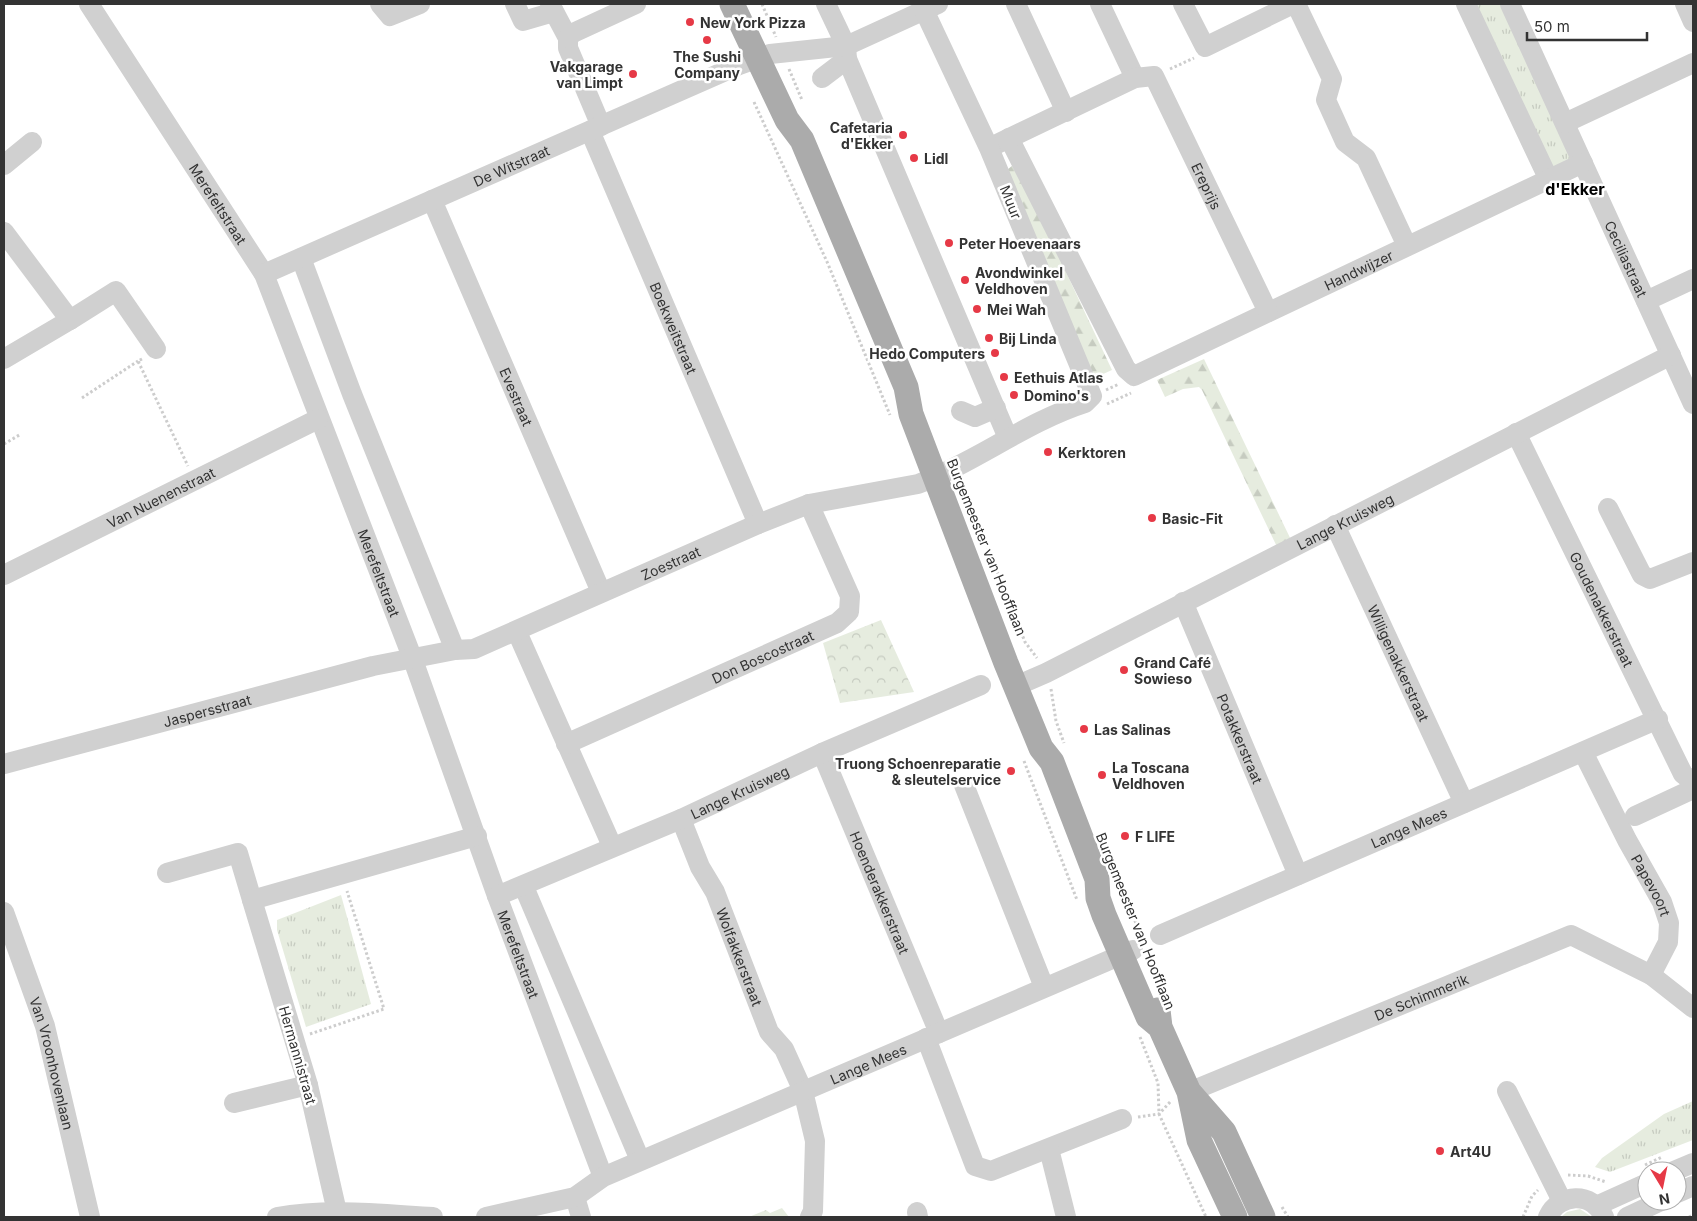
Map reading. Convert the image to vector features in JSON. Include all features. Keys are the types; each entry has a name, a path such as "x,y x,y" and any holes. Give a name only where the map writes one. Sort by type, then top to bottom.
{"main road":[{"name":"Burgemeester van Hoofflaan","path":"732,4 770,55"},
{"name":"Burgemeester van Hoofflaan","path":"750,4 770,55 788,120 802,140 906,388 911,414 945,472 1029,680 1041,748 1059,756 1106,874 1098,898 1141,947 1148,1017 1160,1027 1190,1092 1199,1140 1235,1217"},
{"name":"Burgemeester van Hoofflaan","path":"1190,1092 1224,1132 1271,1209"}],"street":[{"name":"Merefeltstraat","path":"89,4 264,274 318,419 412,657 497,896 603,1177"},
{"path":"380,4 390,16 420,4"},
{"path":"515,4 523,21 552,8"},
{"path":"568,38 573,33 636,4"},
{"path":"826,4 1008,438"},
{"path":"1016,4 1066,112"},
{"name":"Ereprijs","path":"1100,4 1145,77 1268,312"},
{"path":"1182,4 1204,47 1297,9 1332,79 1326,100 1345,142 1366,158 1407,246"},
{"path":"1466,4 1548,180"},
{"name":"Ceciliastraat","path":"1510,4 1693,404"},
{"path":"1685,4 1693,22"},
{"path":"822,78 847,53 931,7"},
{"name":"Muur","path":"931,7 989,148 1088,400"},
{"name":"Boekweitstraat","path":"552,8 568,38 568,48 596,129 758,524"},
{"name":"De Witstraat","path":"264,274 770,55 847,53"},
{"path":"1565,123 1693,63"},
{"path":"989,148 1145,77"},
{"path":"1009,138 1134,384"},
{"path":"4,165 32,142"},
{"name":"Handwijzer","path":"1134,384 1268,312 1583,163"},
{"name":"Evestraat","path":"432,200 601,592"},
{"path":"4,232 70,320"},
{"path":"301,258 352,394 455,650"},
{"path":"1646,301 1693,279"},
{"path":"4,359 116,291 156,349"},
{"name":"Lange Kruisweg","path":"1029,680 1671,355"},
{"path":"945,472 1008,438 1088,400"},
{"path":"961,411 976,416 996,408"},
{"name":"Van Nuenenstraat","path":"4,575 318,419"},
{"name":"Goudenakkerstraat","path":"1516,433 1658,719 1683,774 1693,782"},
{"name":"Zoestraat","path":"412,657 474,649 517,632 601,592 758,524 809,504 918,484 945,472"},
{"name":"Don Boscostraat","path":"566,744 837,623 849,612 850,596 809,504"},
{"path":"1608,508 1642,575 1650,579 1693,562"},
{"name":"Willigenakkerstraat","path":"1335,525 1464,803"},
{"name":"Potakkerstraat","path":"1183,602 1298,875"},
{"path":"517,632 612,846"},
{"name":"Jaspersstraat","path":"4,764 412,657"},
{"name":"Lange Kruisweg","path":"497,896 524,887 822,753 981,685"},
{"name":"Lange Mees","path":"575,1197 603,1177 640,1160 1141,947 1298,875 1658,719"},
{"name":"Papevoort","path":"1583,752 1627,840 1662,902 1669,923 1668,942 1651,975"},
{"name":"Hoenderakkerstraat","path":"822,753 933,1036 975,1166 992,1171 1049,1149"},
{"path":"964,785 1044,987"},
{"path":"1635,816 1693,789"},
{"name":"Wolfakkerstraat","path":"681,818 700,867 715,892 769,1032 784,1049 803,1091 815,1141 813,1211 810,1217"},
{"path":"252,900 477,836"},
{"name":"Hermannistraat","path":"167,873 238,853 308,1084 337,1212"},
{"path":"524,887 640,1160"},
{"name":"Van Vroonhovenlaan","path":"4,912 46,1026 90,1217"},
{"name":"De Schimmerik","path":"1190,1092 1571,935 1651,975"},
{"path":"1651,975 1693,1008"},
{"path":"234,1103 308,1084"},
{"path":"1507,1091 1562,1201"},
{"path":"1066,1217 1049,1149 1122,1119"},
{"path":"1548,1217 1551,1210 1562,1201 1580,1198 1600,1212 1637,1181"},
{"path":"486,1217 575,1197 581,1217"},
{"path":"1627,1217 1640,1211"},
{"path":"276,1217 337,1212 433,1217"}],"path":[{"path":"762,4 770,55 804,104"},
{"path":"1145,77 1194,58 1204,47"},
{"path":"82,398 156,349"},
{"path":"138,361 195,480"},
{"path":"1088,400 1134,384"},
{"path":"1088,400 1102,407 1134,384"},
{"path":"4,444 21,434"},
{"name":"Burgemeester van Hoofflaan","path":"945,472 1025,642 1029,680 1056,721 1059,756"},
{"path":"293,1039 384,1009 342,874"},
{"name":"Burgemeester van Hoofflaan","path":"1106,874 1168,998"},
{"path":"1159,1114 1206,1217"},
{"path":"1605,1182 1614,1178"},
{"path":"1271,1209 1288,1217"},
{"path":"1689,1217 1693,1215"}],"green space":[{"path":"1474,4 1502,4 1579,168 1556,178"},
{"path":"1013,165 1018,170 1112,370 1092,379 1007,170"},
{"path":"1204,359 1293,544 1279,551 1202,390 1199,387 1183,389 1165,397 1157,380"},
{"path":"881,620 914,692 840,703 823,643"},
{"path":"341,895 371,1004 306,1027 277,930 277,920"},
{"path":"1693,1101 1693,1140 1610,1172 1595,1167 1602,1158 1664,1114"},
{"path":"782,1208 789,1217 749,1217 766,1210 770,1213"},
{"path":"1580,1209 1592,1217 1561,1217 1567,1212"}],"place":[{"name":"New York Pizza","path":"690,22"},
{"name":"The Sushi Company","path":"707,40"},
{"name":"Vakgarage van Limpt","path":"633,74"},
{"name":"Cafetaria d'Ekker","path":"903,135"},
{"name":"Lidl","path":"914,158"},
{"name":"Peter Hoevenaars","path":"949,243"},
{"name":"Avondwinkel Veldhoven","path":"965,280"},
{"name":"Mei Wah","path":"977,309"},
{"name":"Bij Linda","path":"989,338"},
{"name":"Hedo Computers","path":"995,353"},
{"name":"Eethuis Atlas","path":"1004,377"},
{"name":"Domino's","path":"1014,395"},
{"name":"Kerktoren","path":"1048,452"},
{"name":"Basic-Fit","path":"1152,518"},
{"name":"Grand Café Sowieso","path":"1124,670"},
{"name":"Las Salinas","path":"1084,729"},
{"name":"Truong Schoenreparatie & sleutelservice","path":"1011,771"},
{"name":"La Toscana Veldhoven","path":"1102,775"},
{"name":"F LIFE","path":"1125,836"},
{"name":"Art4U","path":"1440,1151"}],"district":[{"name":"d'Ekker","path":"1575,189"}]}
